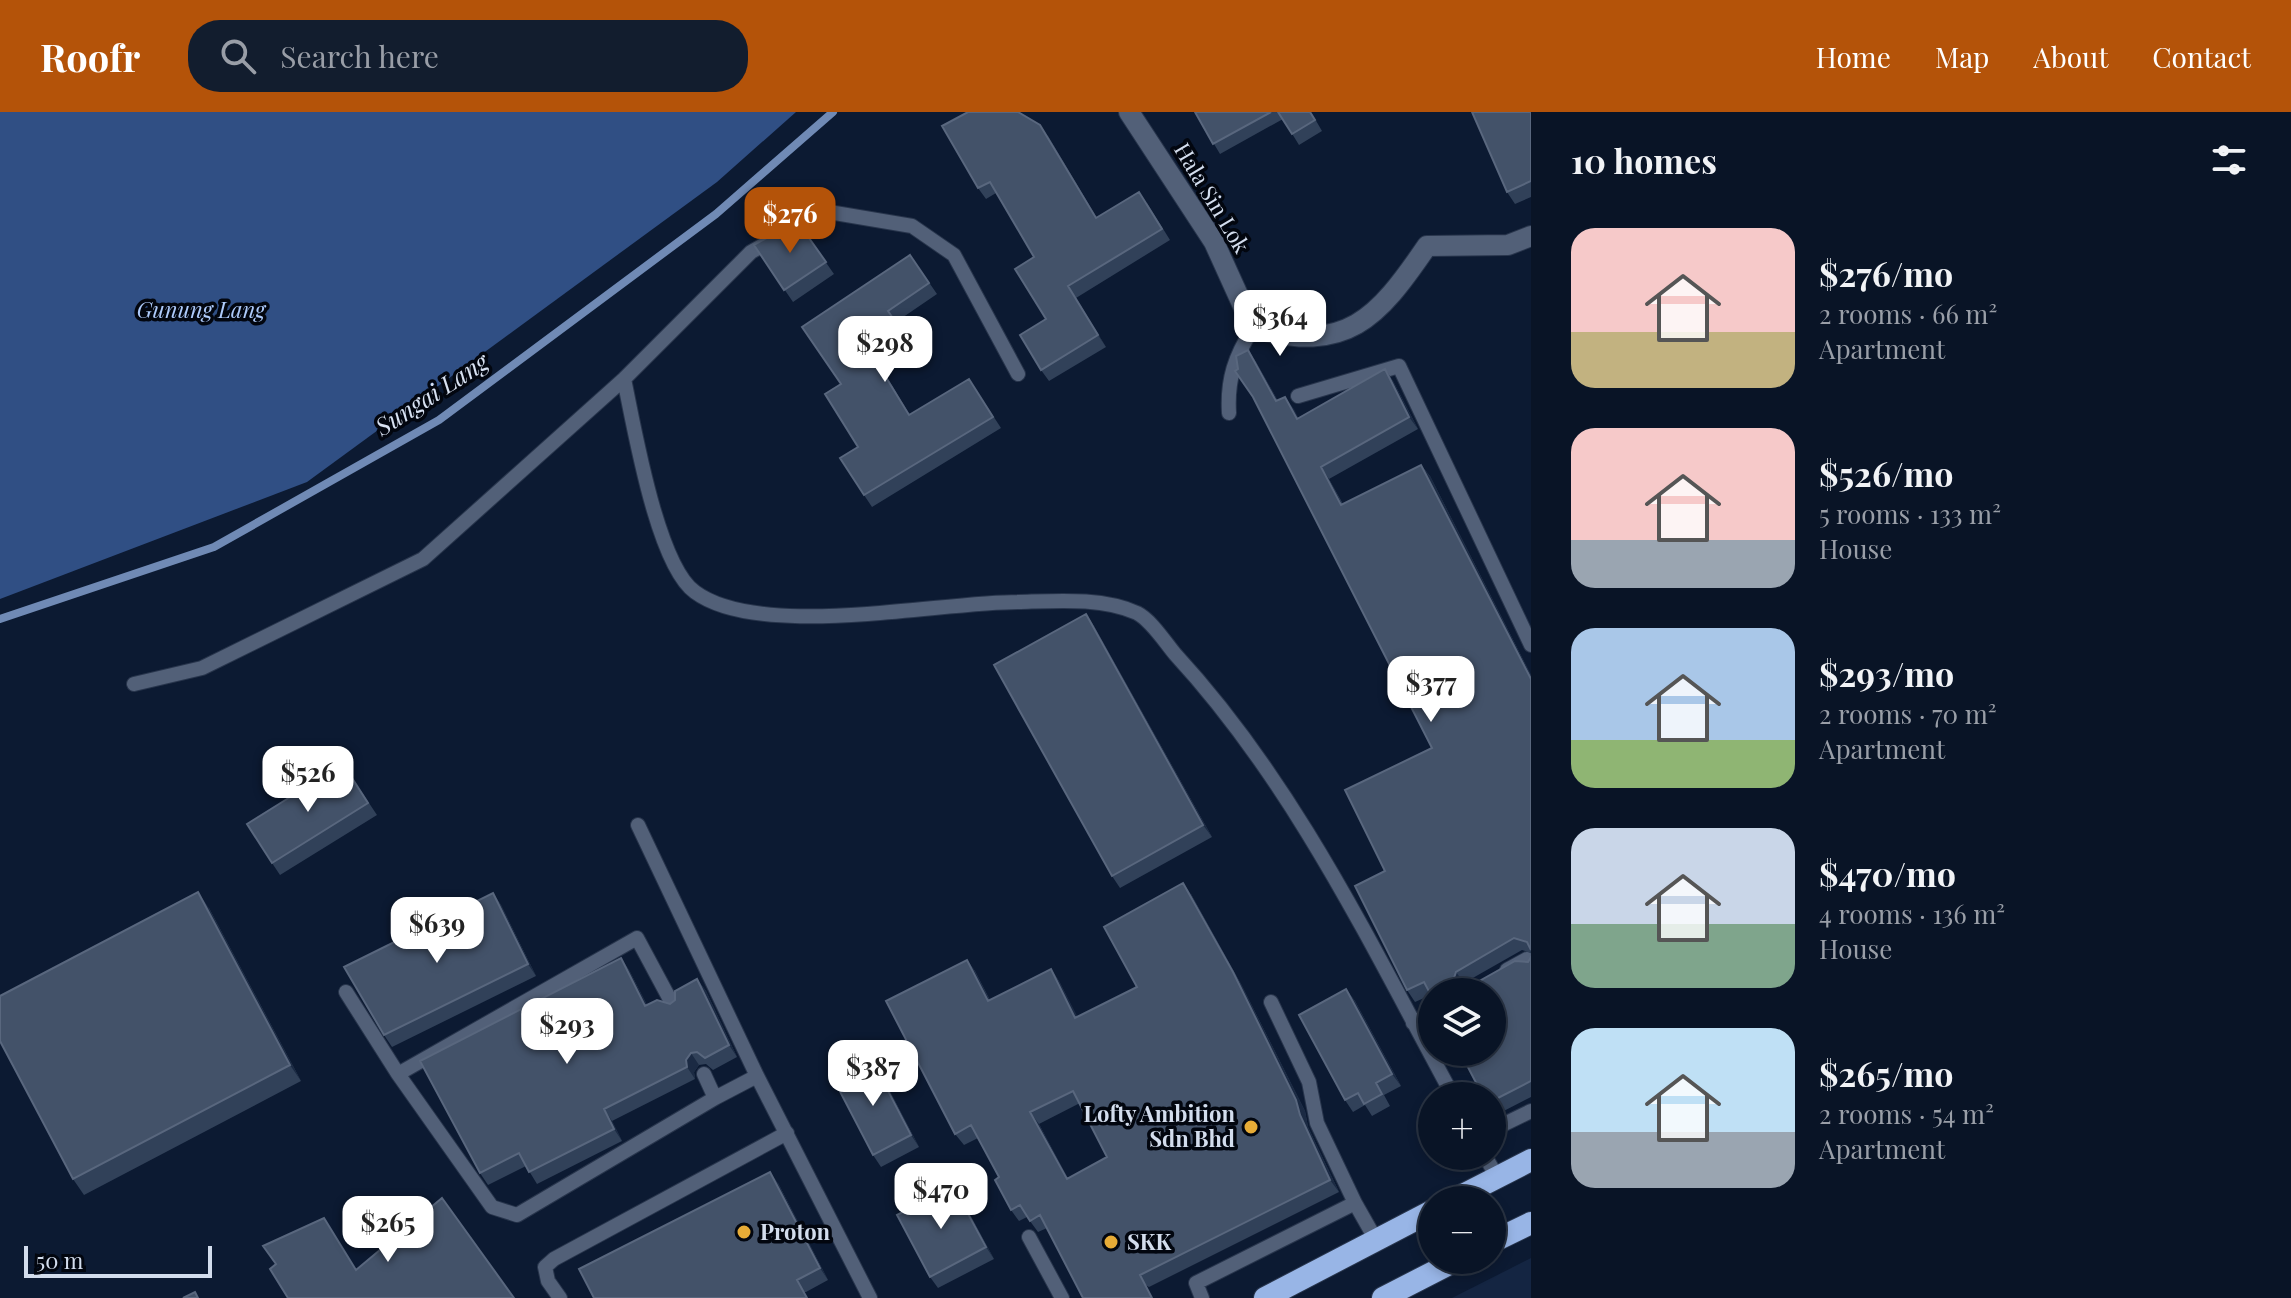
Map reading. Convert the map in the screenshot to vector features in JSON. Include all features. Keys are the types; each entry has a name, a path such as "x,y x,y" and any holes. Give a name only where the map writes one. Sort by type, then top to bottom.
{"highway":[{"path":"1480,1186 1531,1160"},
{"path":"1265,1298 1418,1218"},
{"path":"1506,1235 1531,1223"},
{"path":"1383,1298 1430,1274"}],"street":[{"name":"Hala Sin Lok","path":"1129,112 1214,242 1253,328"},
{"path":"1253,328 1293,339 1346,331 1380,309 1427,246 1508,245 1531,236"}],"lane":[{"path":"134,684 202,668 423,559 624,379 751,252 823,211 912,226 954,255 1018,374"},
{"path":"1229,413 1227,384 1237,353 1253,328"},
{"path":"1298,396 1399,366 1531,645"},
{"path":"624,379 642,470 673,560 693,591 728,609 786,615 919,611 986,602 1083,601 1138,613 1203,685 1290,804 1326,862 1445,1082"},
{"path":"638,825 757,1076 870,1298"},
{"path":"398,1074 637,938 674,1007"},
{"path":"1494,978 1527,959 1531,966"},
{"path":"346,992 398,1074 492,1207 517,1215 757,1076"},
{"path":"1271,1002 1309,1082 1317,1123 1376,1240"},
{"path":"1413,1023 1418,1020"},
{"path":"704,1074 715,1098"},
{"path":"1506,1123 1531,1111"},
{"path":"560,1298 548,1281 545,1267 554,1259 787,1133"},
{"path":"1493,1170 1497,1177"},
{"path":"1202,1298 1196,1283 1355,1203"},
{"path":"1029,1237 1062,1298"}],"shaded area":[{"path":"1531,1258 1531,1298 1452,1298 1499,1274 1506,1274 1506,1271"}],"green space":[{"name":"Gunung Lang","path":"0,112 796,112 717,182 307,482 0,599"}],"building":[{"path":"968,112 1018,112 1040,125 1096,218 1139,192 1162,229 1068,286 1098,335 1041,370 1020,335 1046,319 1015,269 1034,257 990,182 978,188 942,126"},
{"path":"1195,112 1271,112 1213,144"},
{"path":"1278,112 1310,112 1315,120 1292,134"},
{"path":"1472,112 1531,112 1531,181 1507,192"},
{"path":"797,221 826,262 784,290 754,245"},
{"path":"910,255 929,283 888,311 899,327 868,348 909,415 969,379 993,417 864,495 840,458 858,447 825,394 841,384 802,327"},
{"path":"1248,350 1276,401 1285,397 1297,419 1385,369 1409,417 1321,467 1341,505 1421,465 1531,679 1531,950 1527,942 1514,938 1456,972 1454,978 1418,978 1418,985 1407,990 1355,886 1385,871 1345,790 1432,748 1253,397 1235,371 1238,369 1236,356"},
{"path":"1086,614 1203,825 1112,876 994,665"},
{"path":"343,764 368,803 272,863 247,824"},
{"path":"1183,883 1233,972 1296,1100 1330,1180 1140,1275 1152,1298 1083,1298 1040,1215 1030,1221 1020,1205 1011,1210 995,1180 999,1177 971,1125 955,1134 886,1001 967,960 988,1001 1051,969 1075,1018 1137,987 1104,927","holes":["1073,1091 1107,1157 1067,1179 1030,1112"]},
{"path":"198,892 290,1065 73,1179 0,1041 0,996"},
{"path":"493,893 528,964 384,1035 344,967"},
{"path":"1531,957 1531,1081 1506,1094 1506,1082 1476,1082 1467,1066 1506,1066 1506,978 1485,978 1515,961 1528,962"},
{"path":"621,958 645,1006 657,1000 670,1004 675,1000 675,991 697,979 729,1045 705,1058 697,1052 691,1053 686,1060 687,1067 604,1109 614,1129 529,1172 519,1153 480,1173 420,1061"},
{"path":"1346,989 1392,1074 1376,1083 1382,1094 1364,1104 1358,1093 1345,1100 1299,1015"},
{"path":"873,1062 911,1135 873,1155 835,1082"},
{"name":"Proton","path":"770,1172 820,1268 797,1280 807,1298 594,1298 579,1269"},
{"path":"953,1186 986,1247 930,1277 897,1215"},
{"path":"442,1198 514,1298 288,1298 270,1269 276,1264 263,1246 324,1218 356,1270"},
{"path":"195,1292 198,1298 183,1298"}],"waterway":[{"name":"Sungai Lang","path":"0,619 214,547 439,420 716,214 833,112"}],"place":[{"name":"Lofty Ambition Sdn Bhd","path":"1251,1127"},
{"name":"Proton","path":"744,1232"},
{"name":"SKK","path":"1111,1242"}]}
